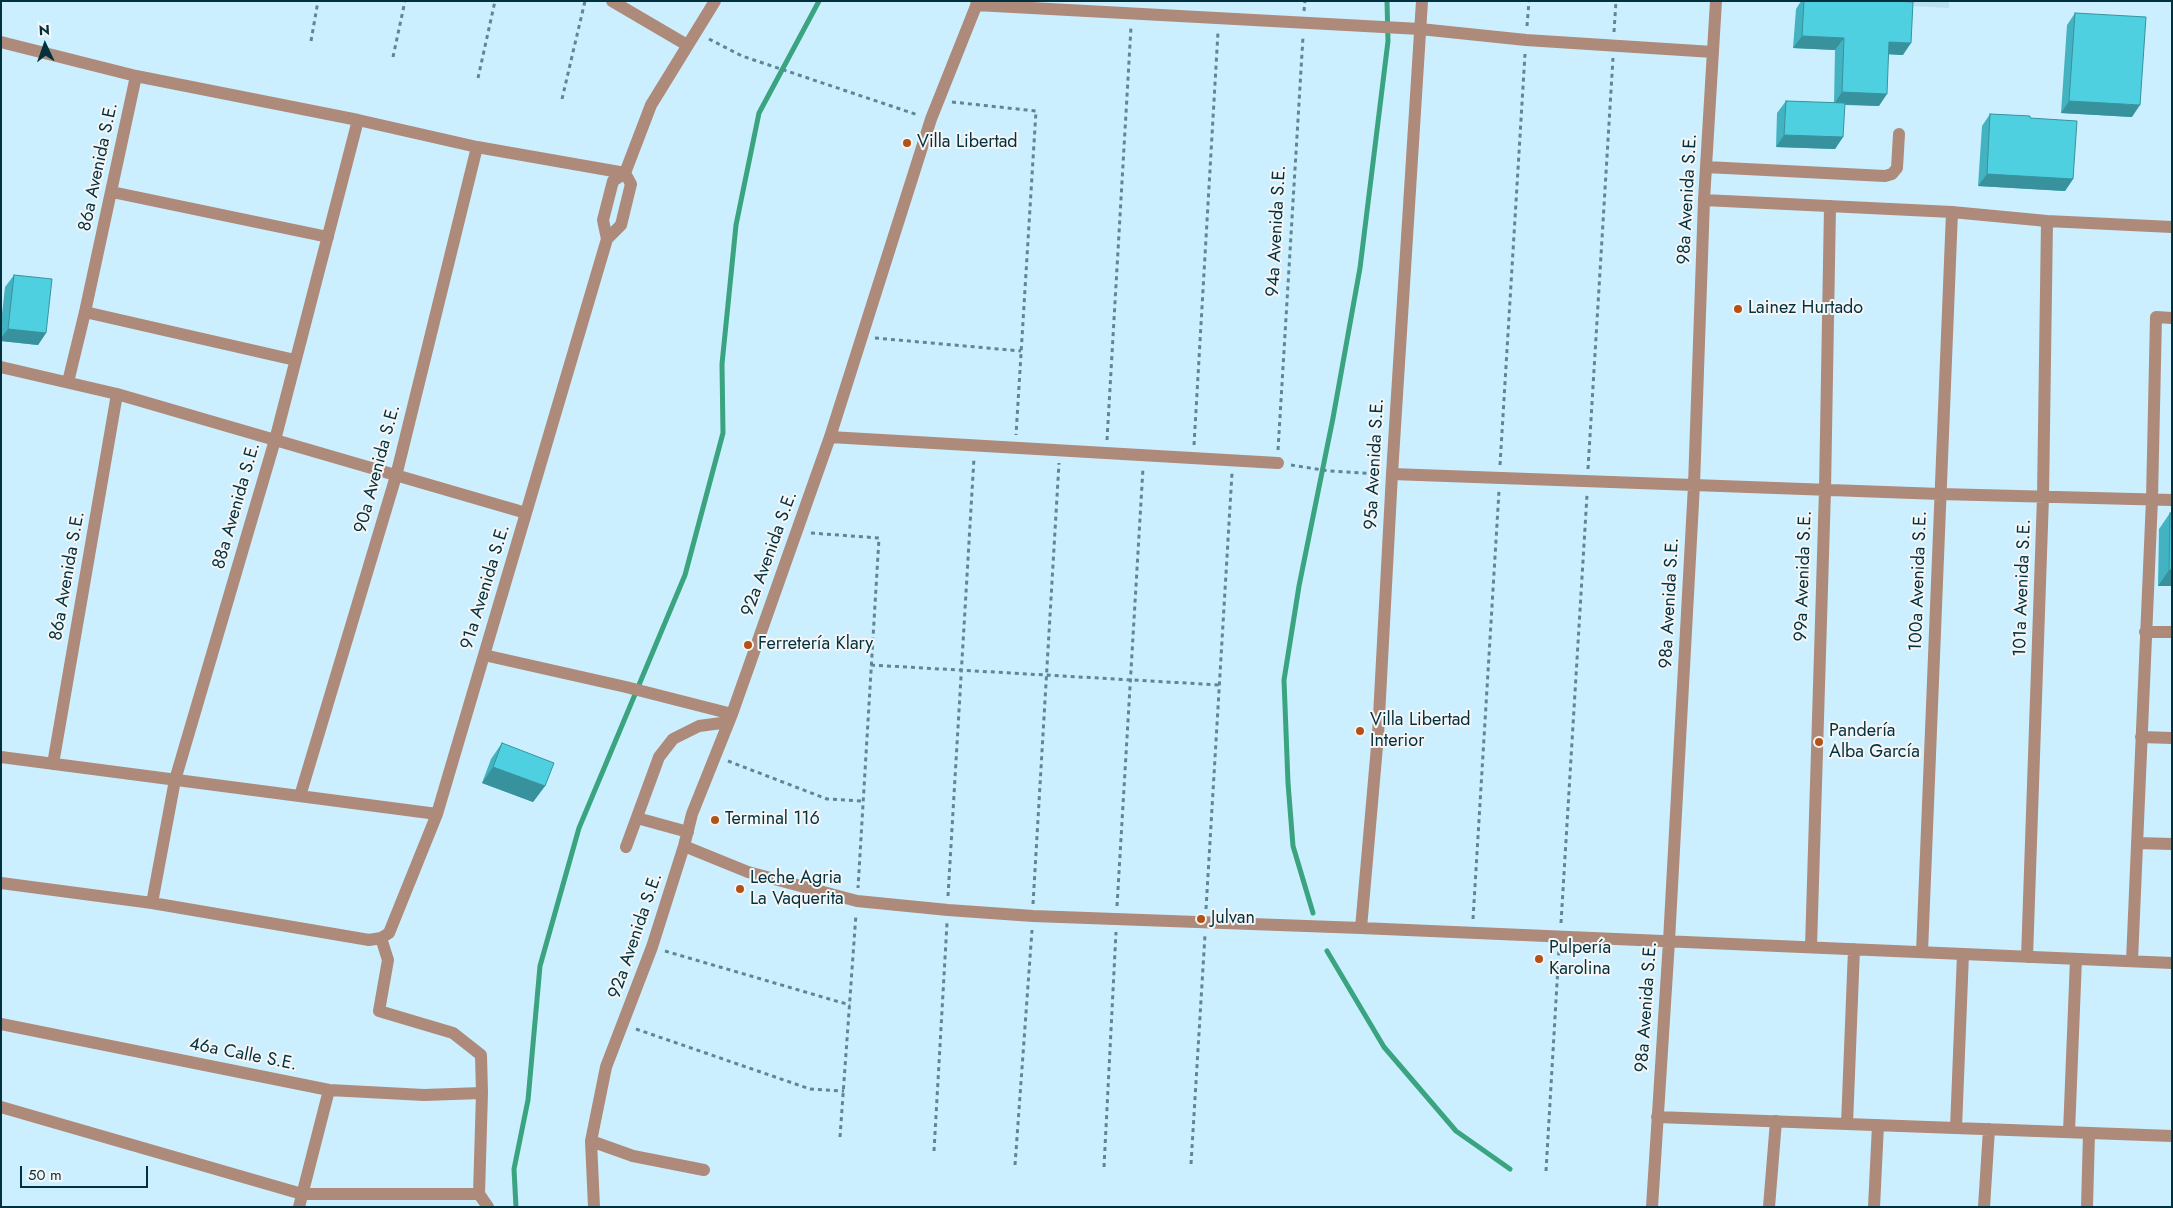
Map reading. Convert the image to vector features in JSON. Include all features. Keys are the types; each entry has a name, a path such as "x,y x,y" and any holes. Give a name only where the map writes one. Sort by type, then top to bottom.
{"street":[{"path":"612,1 687,45"},
{"name":"91a Avenida S.E.","path":"381,938 390,933 437,814 607,239 603,220 613,181 625,173 651,105 715,1"},
{"name":"95a Avenida S.E.","path":"1361,928 1378,736 1392,474 1422,1"},
{"name":"98a Avenida S.E.","path":"1652,1207 1669,941 1694,485 1704,200 1716,1"},
{"path":"977,3 1132,14 1420,29 1526,40 1713,52"},
{"name":"92a Avenida S.E.","path":"594,1207 591,1141 606,1068 652,948 704,782 730,718 830,437 931,119 977,3"},
{"path":"1,42 136,76 358,120 477,147 625,173"},
{"name":"86a Avenida S.E.","path":"68,382 112,192 136,76"},
{"name":"88a Avenida S.E.","path":"152,903 175,780 275,440 358,120"},
{"path":"1706,167 1885,176 1892,174 1897,168 1899,134"},
{"name":"90a Avenida S.E.","path":"300,796 396,476 477,147"},
{"name":"91a Avenida S.E.","path":"607,239 621,225 631,184 625,173"},
{"path":"112,192 328,237"},
{"path":"1704,200 1952,212 2046,221 2172,227"},
{"name":"99a Avenida S.E.","path":"1811,947 1830,206"},
{"name":"100a Avenida S.E.","path":"1922,952 1952,212"},
{"name":"101a Avenida S.E.","path":"2027,957 2043,497 2046,221"},
{"path":"85,312 295,360"},
{"path":"2132,961 2152,499 2156,317 2172,318"},
{"path":"1,367 117,394 526,513"},
{"name":"86a Avenida S.E.","path":"53,764 117,394"},
{"path":"830,437 1278,463"},
{"path":"1392,474 1940,494 2172,500"},
{"path":"2145,632 2172,632"},
{"path":"484,655 647,692 730,718"},
{"path":"626,847 659,757 673,739 699,726 730,718"},
{"path":"2141,737 2172,738"},
{"path":"1,757 437,814"},
{"path":"636,818 688,832"},
{"path":"2137,843 2172,844"},
{"path":"684,846 748,872 857,901 948,910 1032,916 1560,936 2172,963"},
{"path":"1,883 152,903 369,940 381,938 388,960 378,1011 453,1033 481,1055 482,1093 479,1194 488,1207"},
{"path":"1847,1124 1854,949"},
{"path":"1956,1128 1963,954"},
{"path":"2069,1132 2076,959"},
{"name":"46a Calle S.E.","path":"1,1024 329,1090 424,1095 482,1093"},
{"path":"299,1207 329,1090"},
{"path":"1,1106 302,1194 479,1194"},
{"path":"1658,1117 2172,1136"},
{"path":"1769,1207 1776,1121"},
{"path":"1874,1207 1878,1125"},
{"path":"1984,1207 1989,1129"},
{"path":"2087,1207 2089,1132"},
{"path":"591,1141 633,1156 704,1170"}],"path":[{"path":"311,41 318,1"},
{"path":"393,57 405,1"},
{"path":"478,78 495,1"},
{"path":"562,100 585,1"},
{"name":"94a Avenida S.E.","path":"1278,463 1305,1"},
{"path":"1106,453 1132,14"},
{"path":"1193,458 1219,19"},
{"path":"695,32 742,56 931,119"},
{"path":"938,100 1036,111 1016,448"},
{"path":"861,337 1021,351"},
{"path":"934,1151 975,445"},
{"path":"1015,1165 1060,450"},
{"path":"1104,1167 1116,918 1144,455"},
{"path":"1191,1164 1233,460"},
{"path":"1278,463 1329,471 1392,474"},
{"path":"796,532 879,538 857,901 840,1137"},
{"path":"871,665 1220,685"},
{"path":"716,756 826,799 863,801"},
{"path":"1546,1171 1560,936"},
{"path":"652,948 850,1004"},
{"path":"623,1025 810,1089 844,1091"}],"shaded area":[{"path":"1816,1 1949,1 1949,8"}],"building":[{"path":"1804,1 1913,2 1911,43 1889,42 1887,94 1842,92 1844,38 1802,36"},
{"path":"2075,13 2146,17 2140,105 2069,101"},
{"path":"1786,101 1845,103 1843,137 1784,135"},
{"path":"1990,114 2077,121 2073,179 1987,174"},
{"path":"14,275 52,279 46,333 8,329"},
{"path":"2170,513 2172,513 2172,570 2169,570"},
{"path":"502,743 554,763 545,786 493,767"}],"waterway":[{"path":"516,1207 514,1169 528,1100 540,966 579,828 685,575 723,433 722,364 736,225 759,113 819,1"},
{"path":"1313,913 1293,846 1288,783 1284,680 1299,586 1333,418 1360,268 1388,41 1387,1"},
{"path":"1327,951 1384,1047 1456,1131 1510,1169"}],"place":[{"name":"Villa Libertad","path":"907,143"},
{"name":"Lainez Hurtado","path":"1738,309"},
{"name":"Ferretería Klary","path":"748,645"},
{"name":"Villa Libertad Interior","path":"1360,731"},
{"name":"Pandería Alba García","path":"1819,742"},
{"name":"Terminal 116","path":"715,820"},
{"name":"Leche Agria La Vaquerita","path":"740,889"},
{"name":"Julvan","path":"1201,919"},
{"name":"Pulpería Karolina","path":"1539,959"}]}
